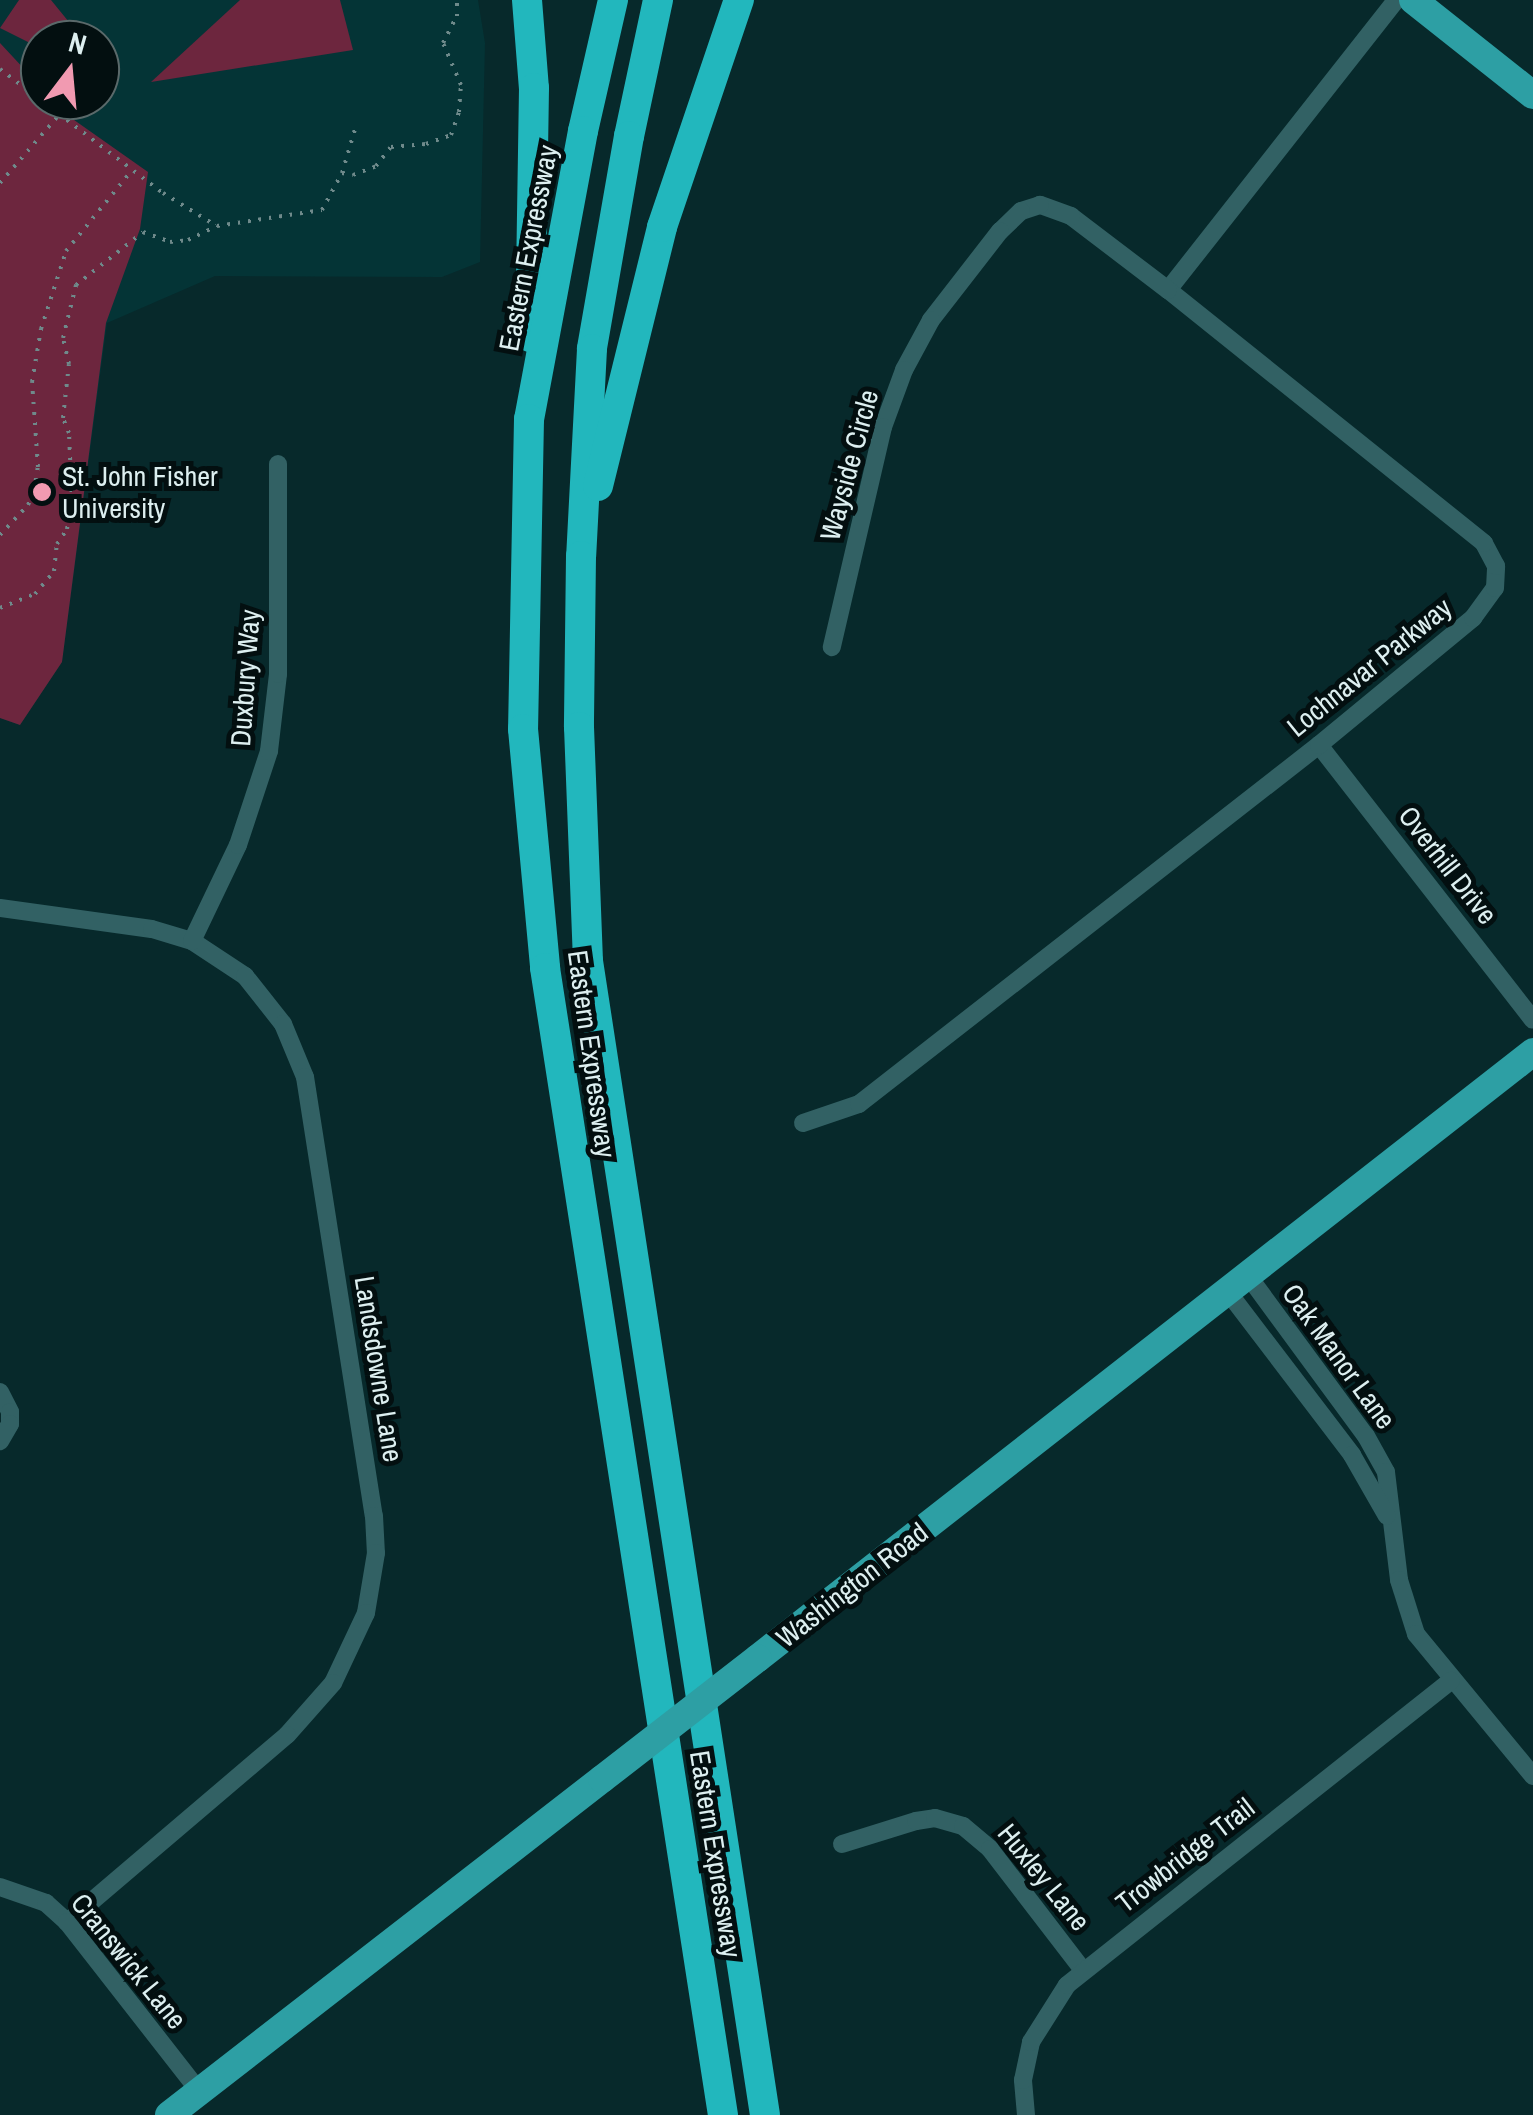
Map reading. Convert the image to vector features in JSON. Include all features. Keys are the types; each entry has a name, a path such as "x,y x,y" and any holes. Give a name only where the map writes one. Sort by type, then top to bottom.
{"highway":[{"path":"527,0 534,88 529,419"},
{"name":"Eastern Expressway","path":"613,0 583,131 529,419 523,730 544,968 723,2115"},
{"name":"Eastern Expressway","path":"658,0 628,136 592,350 581,556 579,727 588,961 765,2115"},
{"path":"581,556 662,227 739,0"}],"main road":[{"path":"1413,0 1533,96"},
{"name":"Washington Road","path":"169,2115 1533,1052"}],"street":[{"path":"1168,290 1396,0"},
{"name":"Wayside Circle","path":"832,647 884,428 904,370 931,320 1010,219 1030,206 1060,210 1168,290"},
{"name":"Lochnavar Parkway","path":"803,1123 859,1104 1319,745 1473,618 1495,588 1496,566 1484,543 1168,290"},
{"name":"Duxbury Way","path":"192,940 238,845 269,751 278,674 278,464"},
{"name":"Overhill Drive","path":"1319,745 1533,1020"},
{"name":"Landsdowne Lane","path":"0,908 152,929 192,940 229,963 259,991 283,1024 305,1077 369,1482 376,1553 373,1586 346,1663 304,1720 67,1922"},
{"name":"Oak Manor Lane","path":"1238,1285 1352,1455 1393,1527 1404,1602 1416,1634 1450,1681 1533,1776"},
{"path":"0,1392 10,1412 10,1424 0,1441"},
{"name":"Trowbridge Trail","path":"1026,2115 1024,2080 1031,2042 1052,2003 1083,1970 1450,1681"},
{"name":"Huxley Lane","path":"842,1844 935,1818 964,1826 990,1850 1083,1970"},
{"name":"Cranswick Lane","path":"0,1886 46,1903 67,1922 200,2092"}],"path":[{"path":"342,173 353,175 376,166 391,147 426,144 451,134 460,112 462,85 443,43 457,16 457,0"},
{"path":"0,183 56,120"},
{"path":"67,120 132,170 217,226"},
{"path":"0,608 35,594 54,570 57,544 67,529 72,502 69,433 64,418 69,379 63,338 71,294 101,262 143,232 170,242 188,240 217,226 322,210 342,173 355,129"},
{"path":"0,535 28,505 34,491 38,467 32,382 41,329 66,252 132,170"}],"shaded area":[{"name":"St. John Fisher University","path":"0,0 478,0 485,43 480,262 442,277 215,276 107,323 62,662 20,725 0,718"},
{"path":"19,0 51,0 67,20 20,20 20,38 0,28"},
{"path":"240,0 340,0 353,50 151,82"},
{"path":"0,43 20,64 20,120 74,120 148,172 140,229 106,323 62,662 20,725 0,718"}],"place":[{"name":"St. John Fisher University","path":"42,492"}]}
